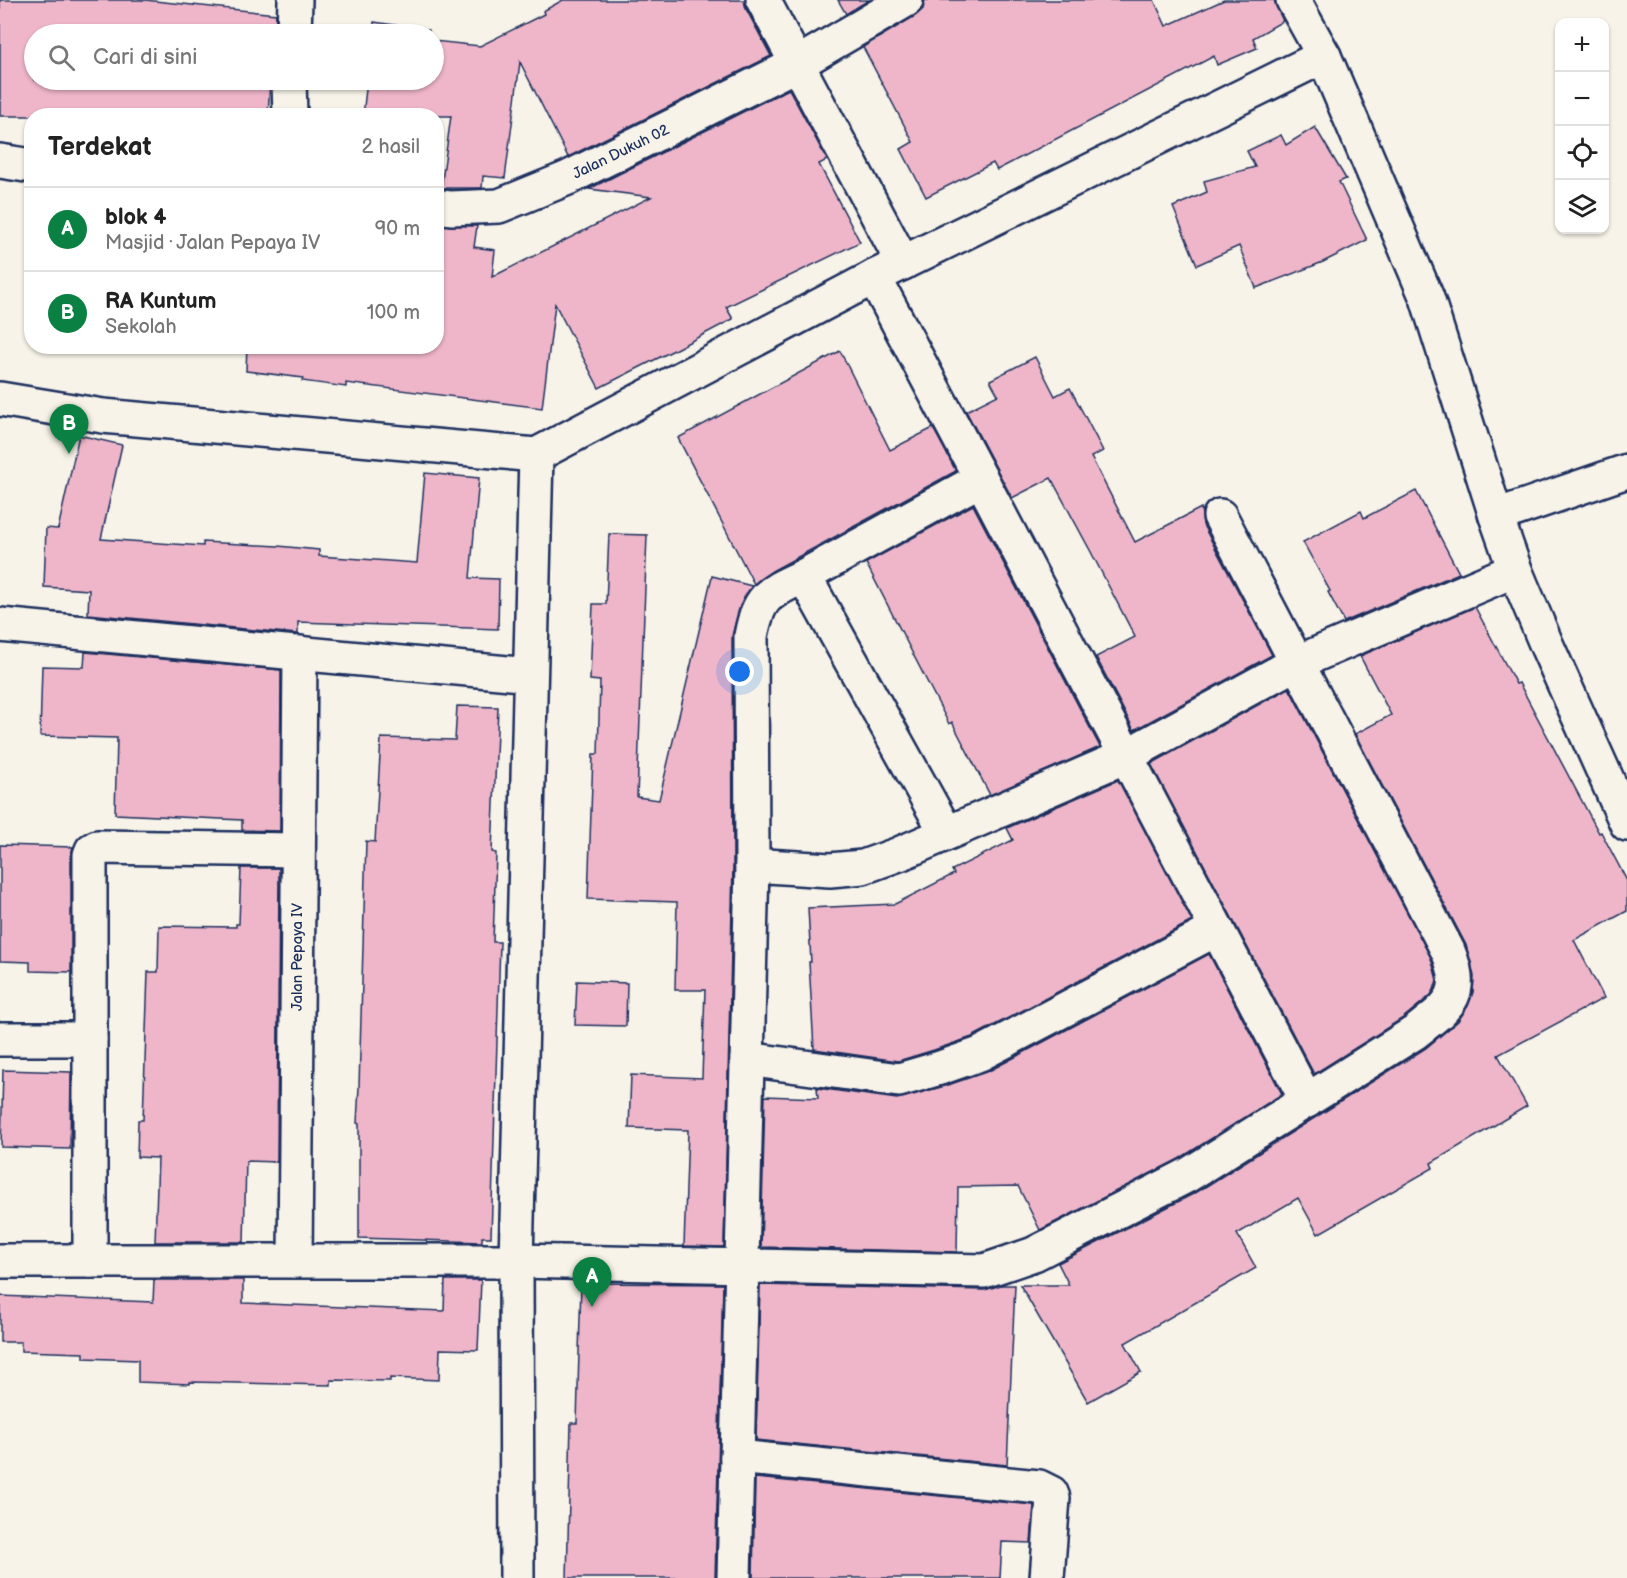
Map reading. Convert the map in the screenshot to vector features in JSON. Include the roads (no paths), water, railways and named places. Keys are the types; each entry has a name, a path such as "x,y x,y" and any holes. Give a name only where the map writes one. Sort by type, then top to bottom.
{"street":[{"path":"294,24 295,0"},
{"path":"763,0 903,263"},
{"name":"Jalan Dukuh 02","path":"444,206 499,206 568,178 797,64 906,0"},
{"path":"1293,0 1324,56 1427,298 1515,570 1546,646 1627,824"},
{"path":"0,399 103,416 536,455 874,277 1324,56"},
{"path":"289,90 290,108"},
{"path":"0,161 24,165"},
{"path":"874,277 1307,1101"},
{"path":"517,1578 516,1261 536,455"},
{"path":"1496,516 1627,471"},
{"path":"734,1578 752,865 751,636 760,605 771,592 981,479"},
{"path":"0,1261 516,1261 984,1271 1034,1254 1188,1175 1422,1027 1444,1009 1457,986 1456,969 1448,951 1220,516"},
{"path":"752,865 830,870 863,867 899,854 1126,756 1296,663 1515,570"},
{"path":"804,576 946,832"},
{"path":"0,625 530,675"},
{"name":"Jalan Pepaya IV","path":"295,1261 300,653"},
{"path":"90,1261 90,855 92,850 97,847 298,850"},
{"path":"747,1059 899,1080 981,1054 1217,929"},
{"path":"0,1039 90,1039"},
{"path":"737,1457 1039,1487 1051,1493 1053,1498 1047,1578"}],"place":[{"name":"RA Kuntum","path":"69,454"},
{"name":"blok 4","path":"592,1307"}]}
